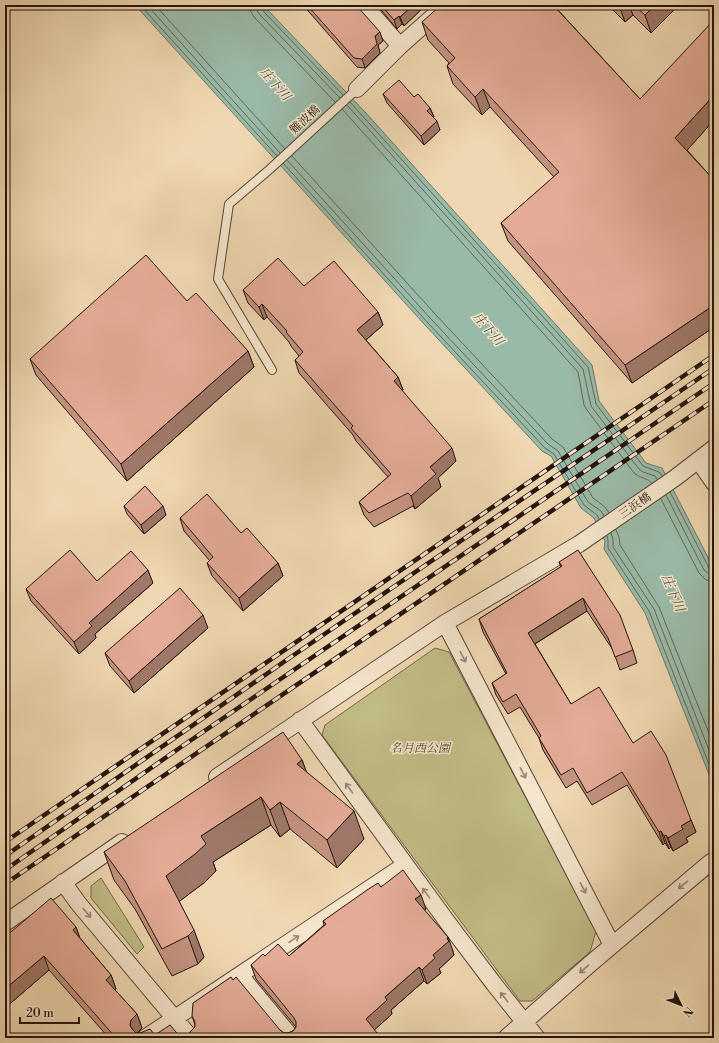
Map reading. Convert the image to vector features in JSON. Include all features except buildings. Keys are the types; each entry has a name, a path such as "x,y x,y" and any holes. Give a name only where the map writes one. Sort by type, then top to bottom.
{"street":[{"path":"364,5 400,46"},
{"path":"357,89 400,46 446,5"},
{"name":"三浜橋","path":"202,787 445,623 579,544 675,478 714,448"},
{"path":"698,460 714,483"},
{"path":"445,623 612,945"},
{"path":"300,720 489,978 537,1038"},
{"path":"5,923 137,832"},
{"path":"506,1038 612,945 706,866 711,862 714,864"},
{"path":"145,1038 405,865"},
{"path":"63,882 78,903 191,1038"},
{"path":"240,975 292,1038"}],"lane":[{"name":"難波橋","path":"272,370 218,279 229,204 270,169 357,89"}],"green space":[{"name":"名月西公園","path":"435,648 449,652 596,931 590,952 532,1001 520,1001 322,735 325,725"},
{"path":"101,878 144,947 137,954 91,898 91,886"}],"water":[{"name":"庄下川","path":"135,5 263,5 366,113 592,365 599,401 646,463 662,468 714,569 714,787 645,613 604,549 605,541 594,518 581,508 551,456 542,451 425,325"}],"railway":[{"path":"5,842 714,355"},
{"path":"5,856 288,659 714,368"},
{"path":"5,870 181,747 714,383"},
{"path":"5,884 714,400"}]}
